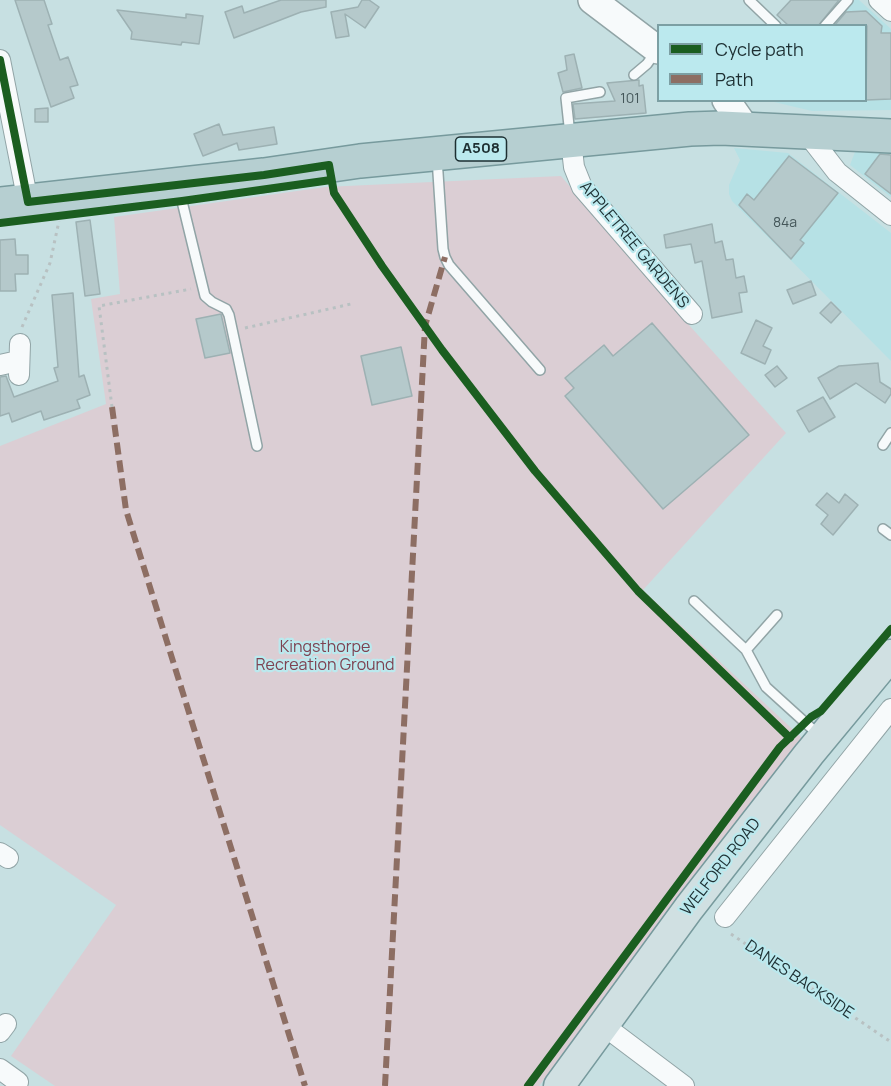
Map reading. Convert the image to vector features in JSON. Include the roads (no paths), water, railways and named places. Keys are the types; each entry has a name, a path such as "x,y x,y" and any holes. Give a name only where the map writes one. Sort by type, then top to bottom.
{"highway":[{"name":"A508","path":"26,208 178,184 264,175 360,161 705,128 891,136"}],"main road":[{"name":"WELFORD ROAD","path":"559,1086 689,908 822,738 887,668"}],"street":[{"path":"592,0 657,48"},
{"path":"879,0 891,11"},
{"path":"0,60 5,112 26,208"},
{"path":"727,102 747,130"},
{"path":"806,132 837,172 891,215"},
{"name":"APPLETREE GARDENS","path":"571,140 574,167 582,187 692,314"},
{"name":"WELFORD ROAD","path":"726,923 891,709"},
{"path":"603,1026 684,1086"},
{"path":"0,1069 18,1082"}],"lane":[{"path":"749,0 774,24"},
{"path":"827,24 849,0"},
{"path":"634,75 647,64 657,50"},
{"path":"571,140 566,98 600,92"},
{"path":"436,153 442,249 445,257 449,265 540,370"},
{"path":"178,184 203,287 208,299 226,309 233,331 257,446"},
{"path":"883,445 891,433"},
{"path":"883,529 891,535"},
{"path":"694,601 746,650 766,687 822,738"},
{"path":"746,650 777,615"}],"park label":[{"name":"Kingsthorpe Recreation Ground","path":"325,657"}]}
